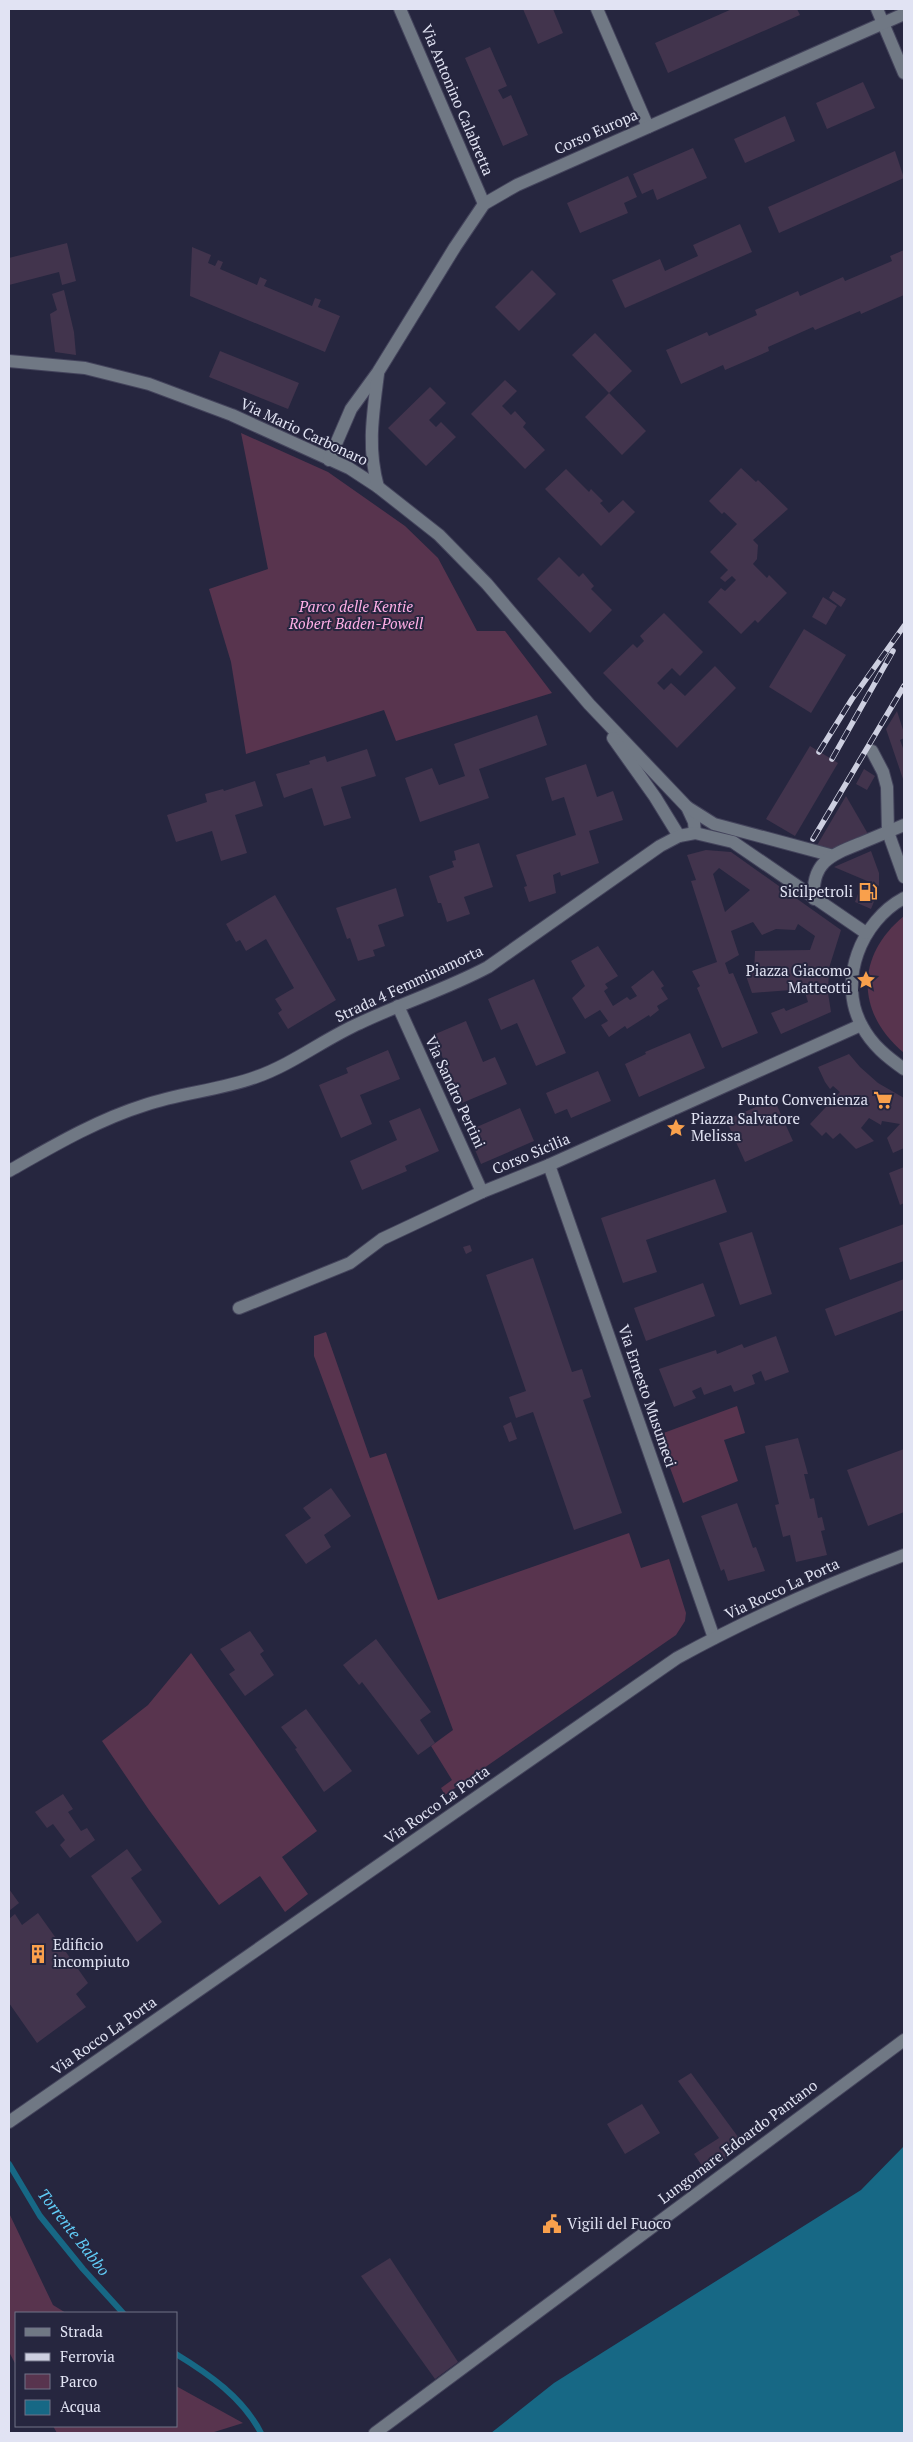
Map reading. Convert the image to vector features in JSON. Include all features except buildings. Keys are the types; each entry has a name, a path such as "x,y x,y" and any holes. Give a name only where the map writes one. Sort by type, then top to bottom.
{"street":[{"name":"Via Antonino Calabretta","path":"400,9 484,204"},
{"path":"597,9 648,127"},
{"path":"876,9 904,73"},
{"name":"Corso Europa","path":"329,460 351,409 378,372 455,246 484,204 517,185 904,14"},
{"name":"Via Mario Carbonaro","path":"9,361 85,368 149,384 232,415 348,468 378,487 439,535 487,584 589,704"},
{"path":"378,372 371,432 371,463 378,487"},
{"path":"589,704 688,807 714,824 830,855"},
{"path":"589,704 655,797 679,836"},
{"path":"872,751 883,772 887,787 888,832 904,875"},
{"path":"688,807 694,822 695,833 714,824"},
{"path":"814,899 813,884 818,870 830,855 904,825"},
{"name":"Strada 4 Femminamorta","path":"9,1171 67,1138 143,1105 176,1095 222,1087 280,1068 351,1027 459,982 488,967 660,846 679,836 695,833 733,842 866,933"},
{"path":"904,898 878,917 866,933 854,963 853,994 861,1025 880,1051 904,1069"},
{"name":"Via Sandro Pertini","path":"398,1006 482,1192"},
{"name":"Corso Sicilia","path":"239,1308 350,1263 382,1240 482,1192 549,1165 861,1025"},
{"name":"Via Ernesto Musumeci","path":"549,1165 714,1638"},
{"name":"Via Rocco La Porta","path":"9,2121 678,1658 714,1638 854,1574 904,1555"},
{"name":"Lungomare Edoardo Pantano","path":"375,2433 904,2040"}],"green space":[{"name":"Parco delle Kentie Robert Baden-Powell","path":"241,433 328,472 405,526 438,558 477,631 505,631 552,693 396,741 384,710 246,754 231,662 209,589 268,569"},
{"path":"904,916 904,1053 888,1037 877,1020 870,1003 868,984 870,966 877,949 888,932"},
{"path":"326,1332 370,1458 386,1453 438,1600 629,1533 641,1568 669,1559 686,1613 685,1621 676,1635 445,1795 441,1788 452,1780 431,1746 453,1730 314,1356 314,1336"},
{"path":"737,1406 745,1433 724,1440 738,1481 683,1503 658,1435"},
{"path":"191,1653 317,1831 282,1857 308,1894 285,1912 260,1876 219,1905 149,1810 102,1741 148,1705"},
{"path":"9,2213 53,2305 64,2312 15,2312 15,2363 9,2352"},
{"path":"178,2387 243,2423 211,2433 57,2433 54,2427 178,2427"}],"water":[{"path":"904,2146 904,2433 491,2433 554,2383 861,2190"}],"waterway":[{"name":"Torrente Babbo","path":"9,2164 40,2216 83,2269 122,2312"},
{"name":"Torrente Babbo","path":"178,2355 201,2370 235,2398 254,2420 261,2433"}],"railway":[{"path":"819,752 852,699 904,626"},
{"path":"832,759 893,651"},
{"path":"813,839 904,686"}],"place":[{"name":"Sicilpetroli","path":"868,892"},
{"name":"Piazza Giacomo Matteotti","path":"866,980"},
{"name":"Punto Convenienza","path":"883,1100"},
{"name":"Piazza Salvatore Melissa","path":"676,1128"},
{"name":"Edificio incompiuto","path":"38,1954"},
{"name":"Vigili del Fuoco","path":"552,2224"}]}
